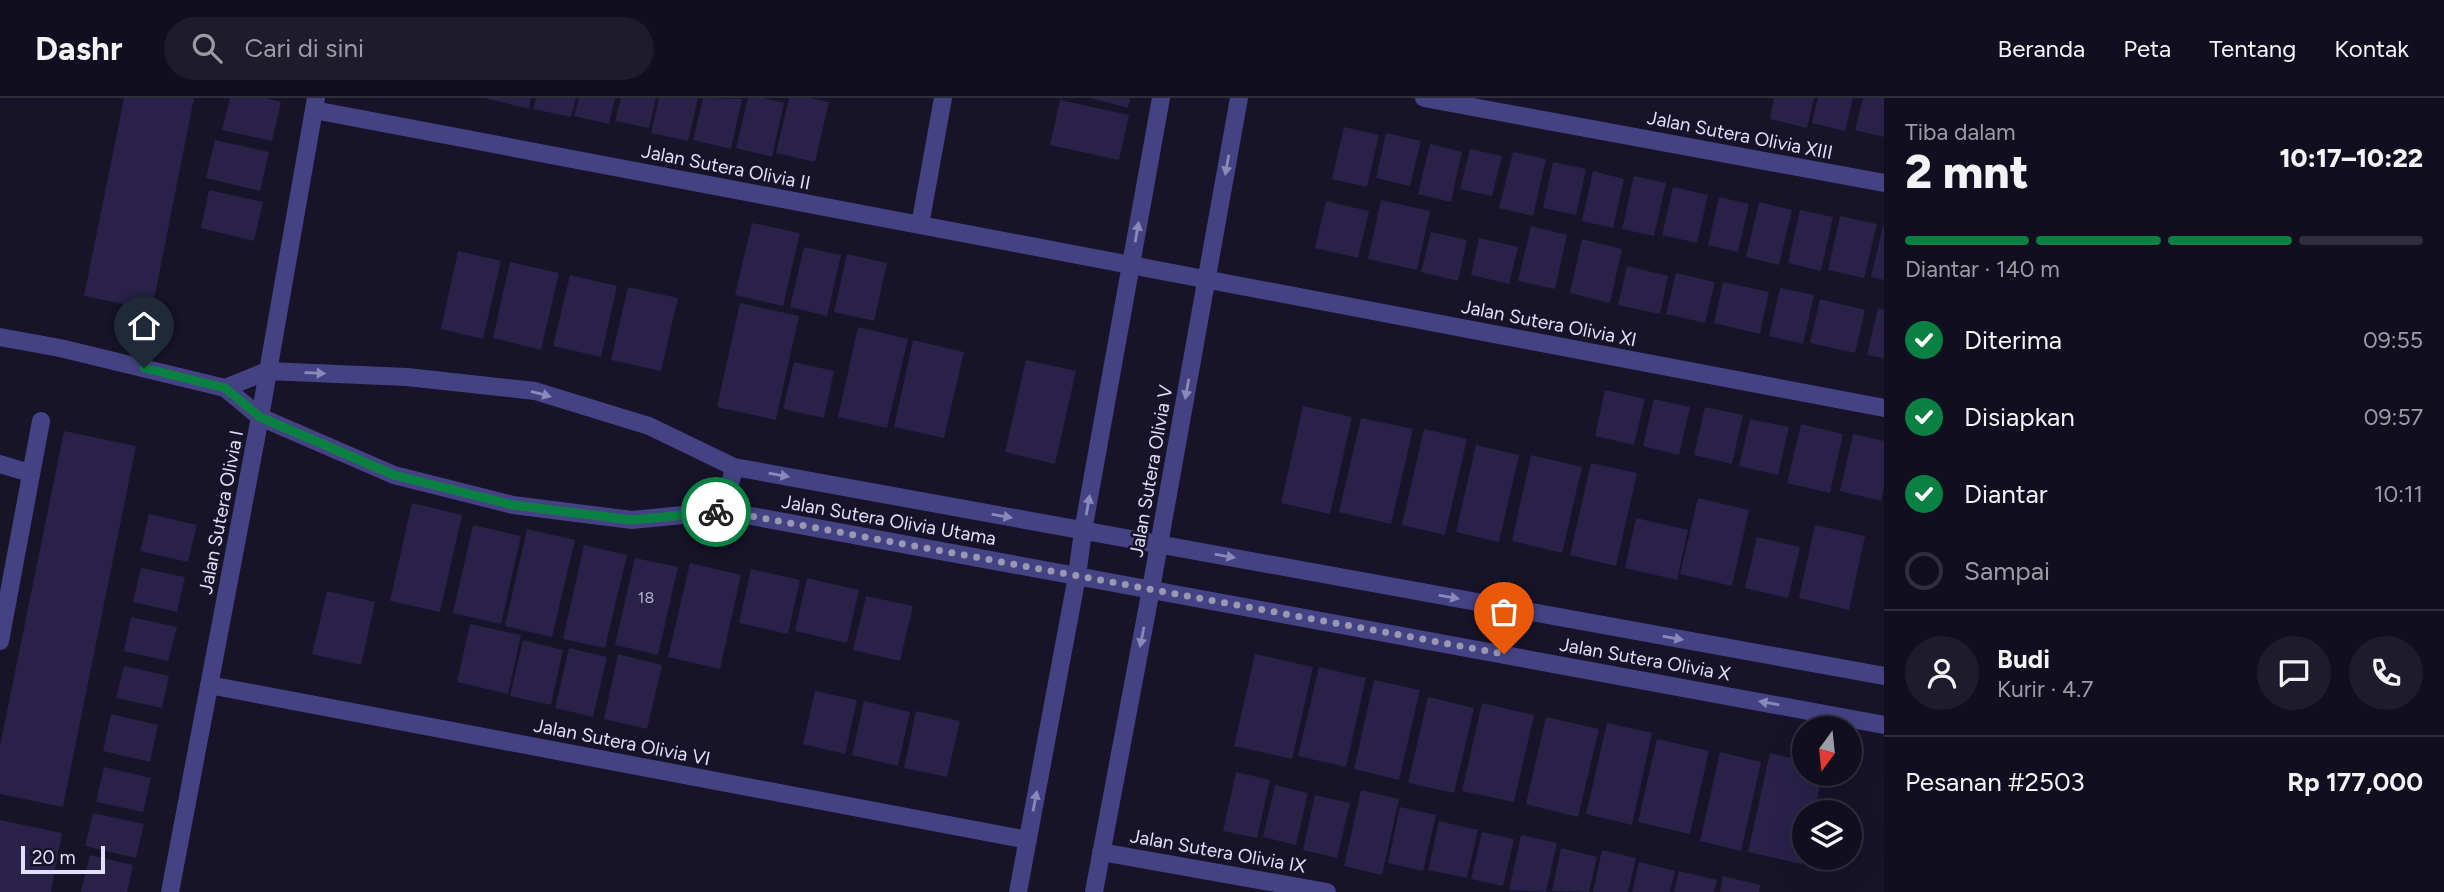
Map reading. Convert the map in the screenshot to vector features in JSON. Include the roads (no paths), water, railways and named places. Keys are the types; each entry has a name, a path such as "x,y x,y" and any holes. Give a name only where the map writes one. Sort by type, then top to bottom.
{"street":[{"path":"919,225 943,98"},
{"path":"1018,892 1161,98"},
{"name":"Jalan Sutera Olivia V","path":"1094,892 1239,98"},
{"name":"Jalan Sutera Olivia XIII","path":"1424,98 1884,183"},
{"name":"Jalan Sutera Olivia II","path":"315,104 1131,265"},
{"name":"Jalan Sutera Olivia I","path":"170,892 260,417 315,104"},
{"name":"Jalan Sutera Olivia XI","path":"1131,265 1884,408"},
{"name":"Jalan Sutera Olivia Utama","path":"0,337 60,348 225,388 260,417 394,475 513,505 632,520 724,511 1151,589"},
{"name":"Jalan Sutera Olivia Utama","path":"225,388 267,371 407,377 535,391 649,426 734,467 1158,544"},
{"path":"0,641 41,421"},
{"path":"0,464 30,472"},
{"path":"724,511 734,467"},
{"name":"Jalan Sutera Olivia X","path":"1158,544 1884,676"},
{"name":"Jalan Sutera Olivia X","path":"1151,589 1884,725"},
{"name":"Jalan Sutera Olivia VI","path":"209,685 1028,840"},
{"name":"Jalan Sutera Olivia IX","path":"1101,852 1327,892"}]}
